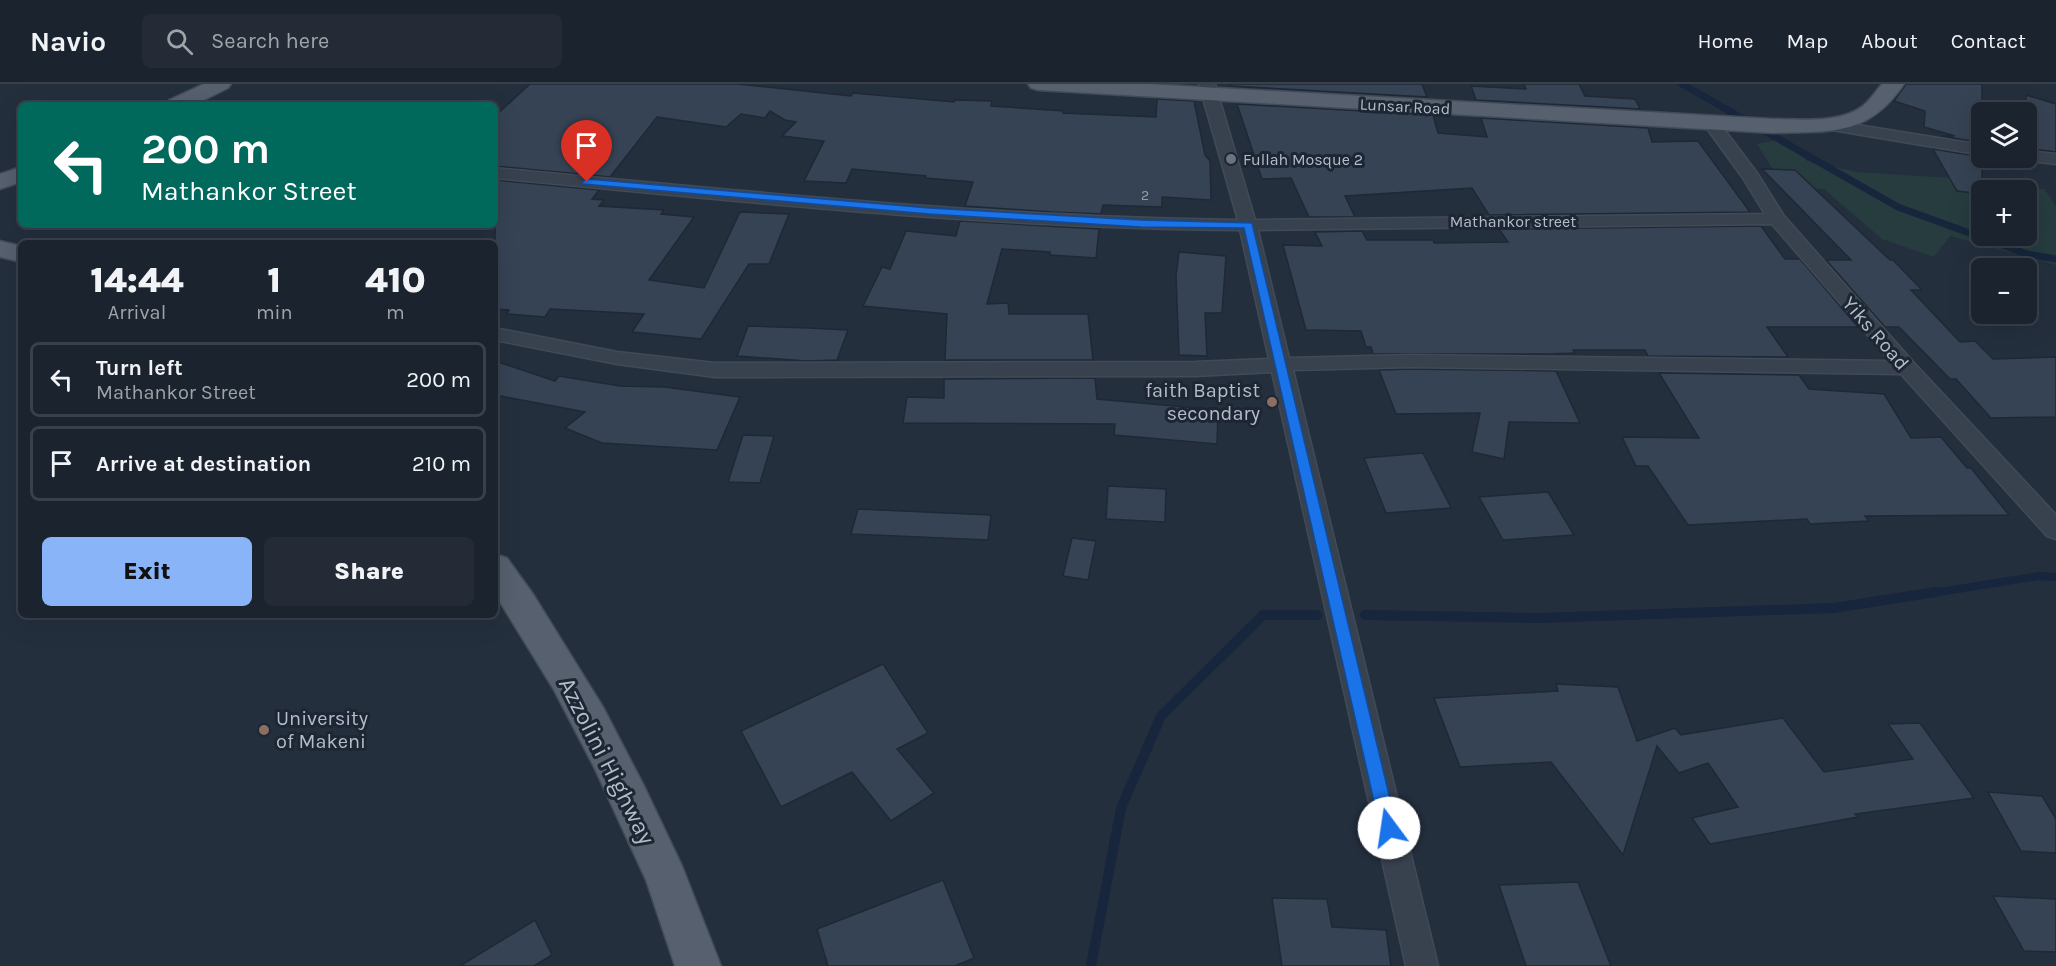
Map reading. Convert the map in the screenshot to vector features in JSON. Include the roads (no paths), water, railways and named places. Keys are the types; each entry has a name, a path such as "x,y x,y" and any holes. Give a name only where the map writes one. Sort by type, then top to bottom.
{"main road":[{"path":"183,102 221,84"},
{"name":"Lunsar Road","path":"1038,84 1208,89 1773,126 1826,125 1871,110 1894,84"},
{"path":"0,182 18,175"},
{"path":"0,249 18,253"},
{"name":"Azzolini Highway","path":"498,571 525,609 606,748 667,881 698,966"}],"street":[{"path":"1208,89 1248,225 1422,966"},
{"name":"Yiks Road","path":"1711,123 1751,177 1777,219 1907,368 2056,530"},
{"path":"1826,125 1971,148"},
{"path":"2037,157 2056,159"},
{"path":"498,173 929,211 1141,224 1248,225"},
{"name":"Mathankor street","path":"1248,225 1777,219"},
{"path":"498,335 617,358 715,370 1184,369 1333,362 1423,361 1907,368"}],"waterway":[{"path":"1682,84 1898,207 2027,254 2056,259"},
{"path":"1927,594 2039,576 2056,577"},
{"path":"1365,615 1540,618 1834,608 1936,592"},
{"path":"1091,966 1121,808 1161,716 1263,615 1317,615"}],"place":[{"name":"Fullah Mosque 2","path":"1231,159"},
{"name":"faith Baptist secondary","path":"1272,402"},
{"name":"University of Makeni","path":"264,730"}]}
